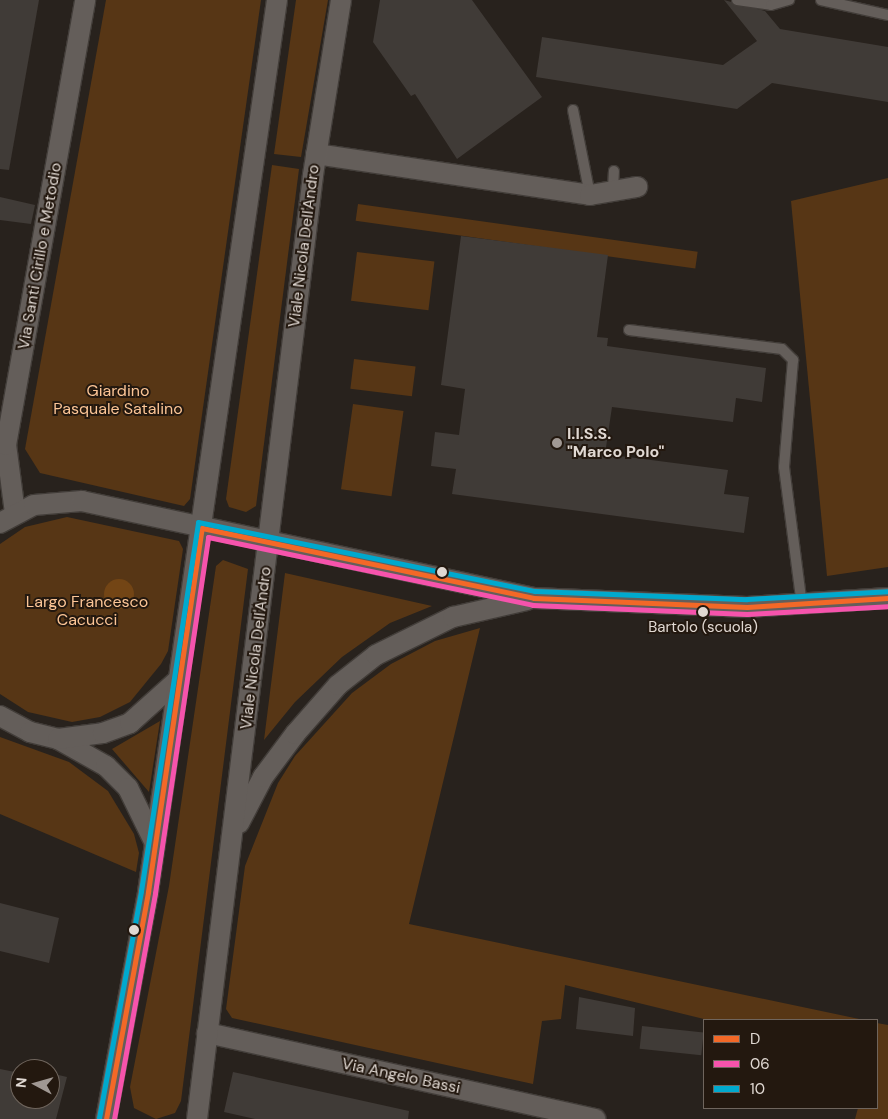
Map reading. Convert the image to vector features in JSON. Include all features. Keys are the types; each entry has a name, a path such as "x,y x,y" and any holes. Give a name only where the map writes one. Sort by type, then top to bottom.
{"street":[{"name":"Via Santi Cirillo e Metodio","path":"8,518 6,445 85,0"},
{"path":"109,1117 156,843 276,0"},
{"name":"Viale Nicola Dell'Andro","path":"197,1119 316,154 341,0"},
{"path":"316,154 590,195 613,180 637,186"},
{"path":"8,518 53,501 76,500 269,543 534,598 672,607 802,605 888,598"},
{"path":"233,833 263,777 295,734 338,685 376,655 453,618 534,598"},
{"path":"58,739 103,732 130,723 179,679"},
{"path":"0,716 30,732 58,739 106,766 128,788 156,843"},
{"name":"Via Angelo Bassi","path":"207,1033 596,1119"}],"lane":[{"path":"737,0 771,5 789,0"},
{"path":"821,0 888,15"},
{"path":"573,110 590,195"},
{"path":"629,330 782,349 793,360 784,467 802,605"}],"green space":[{"name":"Giardino Pasquale Satalino","path":"106,0 261,0 190,499 184,506 40,473 25,449"},
{"path":"296,0 328,0 301,157 274,154"},
{"path":"272,165 299,169 256,506 246,512 229,507 226,499"},
{"path":"888,178 888,567 827,576 791,201"},
{"path":"358,204 698,252 695,269 356,221"},
{"path":"357,252 434,262 428,310 351,301"},
{"path":"354,359 416,367 412,396 350,389"},
{"path":"353,404 404,411 392,496 341,489"},
{"name":"Largo Francesco Cacucci","path":"67,517 179,541 183,549 168,651 161,664 130,702 100,717 72,722 28,712 0,694 0,544 25,527"},
{"path":"223,560 248,569 181,1101 175,1113 156,1119 134,1108 130,1087 169,886 216,566"},
{"path":"285,573 432,606 390,623 342,657 295,702 264,740"},
{"path":"480,628 409,924 859,1019 704,1019 565,985 561,1019 542,1021 533,1084 232,1018 226,1009 245,866 278,783 295,756 352,693 391,664 435,641"},
{"path":"160,721 149,792 112,749"},
{"path":"0,737 69,762 108,791 134,834 139,853 136,872 0,814"},
{"path":"878,1023 888,1025 888,1119 855,1119 858,1109 878,1109"}],"shaded area":[{"path":"119,579 125,580 133,588 133,600 125,608 119,609 113,608 105,600 104,594 105,588 113,580"}],"building":[{"path":"0,0 39,0 9,170 0,169"},
{"path":"380,0 472,0 542,97 457,159 415,94 411,96 373,42"},
{"path":"724,0 765,11 780,29 888,47 888,102 772,83 737,109 536,77 542,37 723,65 757,41"},
{"path":"0,197 35,205 31,224 0,220"},
{"path":"461,236 608,255 597,337 608,338 607,346 766,368 762,402 736,398 733,422 612,407 605,454 728,470 724,494 749,497 744,533 452,494 456,469 431,466 435,432 459,435 465,389 441,385"},
{"path":"0,903 59,918 49,963 0,951"},
{"path":"579,997 635,1008 633,1036 576,1029"},
{"path":"642,1026 703,1032 701,1055 640,1049"},
{"path":"0,1069 10,1071 10,1109 59,1109 56,1119 0,1119"},
{"path":"233,1072 409,1111 408,1119 255,1119 224,1112"},
{"path":"60,1075 67,1077 60,1104"}],"transit line":[{"name":"10","path":"99,1118 141,891 198,522 535,591 747,599 888,591"},
{"name":"D","path":"106,1119 148,892 202,528 534,598 747,607 888,598"},
{"name":"06","path":"114,1119 155,893 208,537 533,605 747,614 888,606"}],"place":[{"name":"I.I.S.S. \"Marco Polo\"","path":"557,443"},
{"name":"Bartolo (scuola)","path":"703,612"}]}
